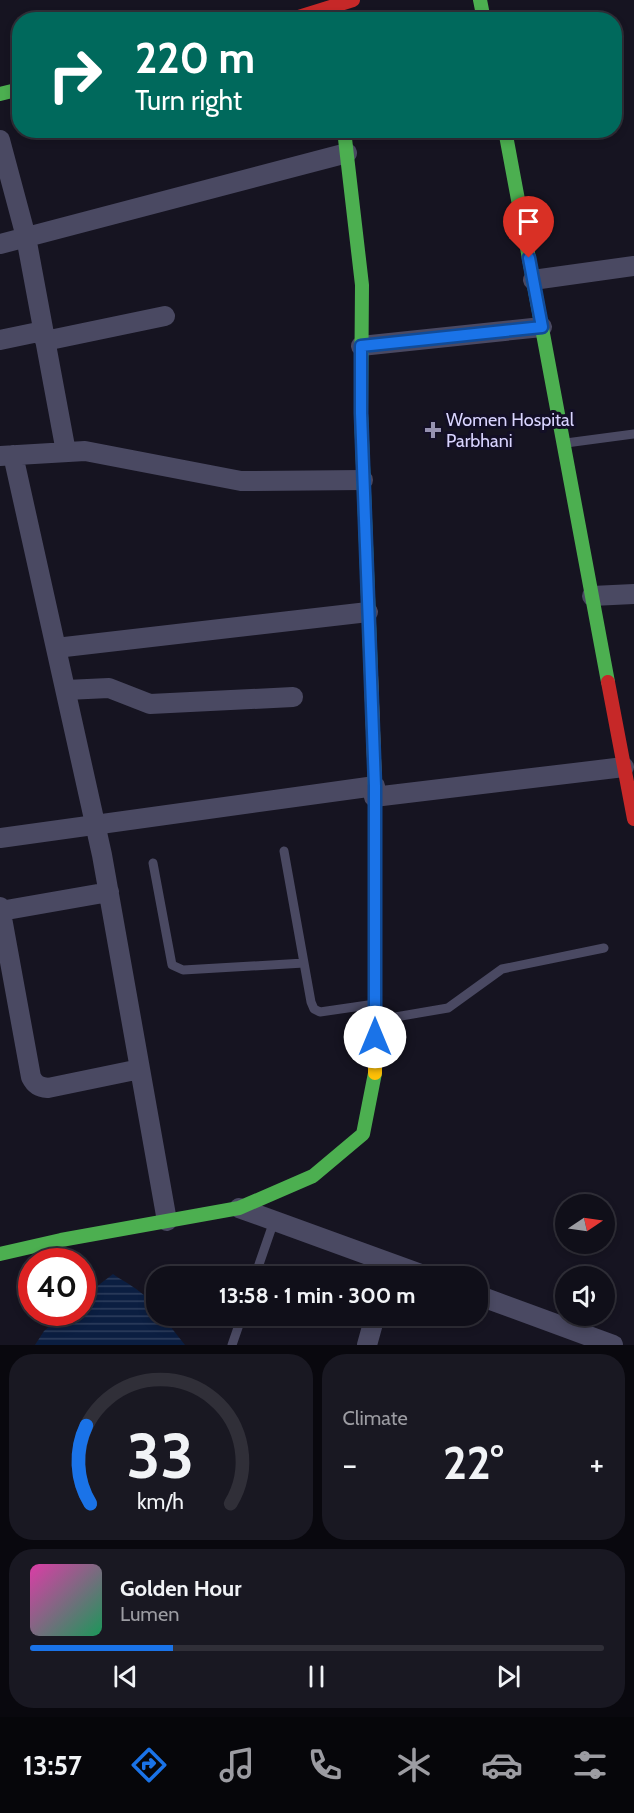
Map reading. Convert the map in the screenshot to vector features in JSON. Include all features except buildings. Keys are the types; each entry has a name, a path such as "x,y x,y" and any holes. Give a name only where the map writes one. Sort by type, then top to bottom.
{"street":[{"path":"328,10 353,0"},
{"path":"0,1254 61,1239 238,1208 313,1176 363,1134 376,1070 375,792 363,480 362,285 345,138"},
{"path":"506,138 592,596 628,773 634,819"},
{"path":"0,140 26,237 66,452"},
{"path":"0,244 347,153"},
{"path":"533,280 634,266"},
{"path":"0,340 44,336 165,316"},
{"path":"361,346 542,327"},
{"path":"167,1221 96,825 56,648 6,456 85,451 241,481 363,480"},
{"path":"592,596 634,594"},
{"path":"56,648 368,612"},
{"path":"66,690 109,688 150,704 293,697"},
{"path":"0,838 375,792 628,773"},
{"path":"109,892 0,909 28,1066 33,1082 48,1088 140,1069"},
{"path":"238,1208 378,1266"},
{"path":"488,1299 613,1345"},
{"path":"367,1345 372,1326"}],"lane":[{"path":"564,444 634,434"},
{"path":"284,851 314,1009 320,1012 375,1004"},
{"path":"153,863 172,965 177,969 304,963"},
{"path":"375,1021 448,1008 502,969 604,948"},
{"path":"258,1266 274,1221"},
{"path":"232,1345 239,1326"}],"water":[{"path":"113,1274 133,1287 146,1297 146,1326 170,1326 185,1345 35,1345 50,1326 96,1326 96,1287"}],"traffic: fast":[{"path":"480,0 482,12"},
{"path":"0,94 12,91"},
{"path":"345,138 362,285 361,413 371,675"},
{"path":"506,138 608,682"},
{"path":"0,1254 61,1240 239,1208 313,1176 363,1134 375,1073"}],"traffic: slow":[{"path":"371,675 375,786 375,1073"}],"traffic: jam":[{"path":"315,12 353,0"},
{"path":"608,682 634,819"}],"place":[{"name":"Women Hospital Parbhani","path":"433,430"}],"route":[{"path":"375,1037 375,786 361,413 361,346 542,327 529,258"}]}
